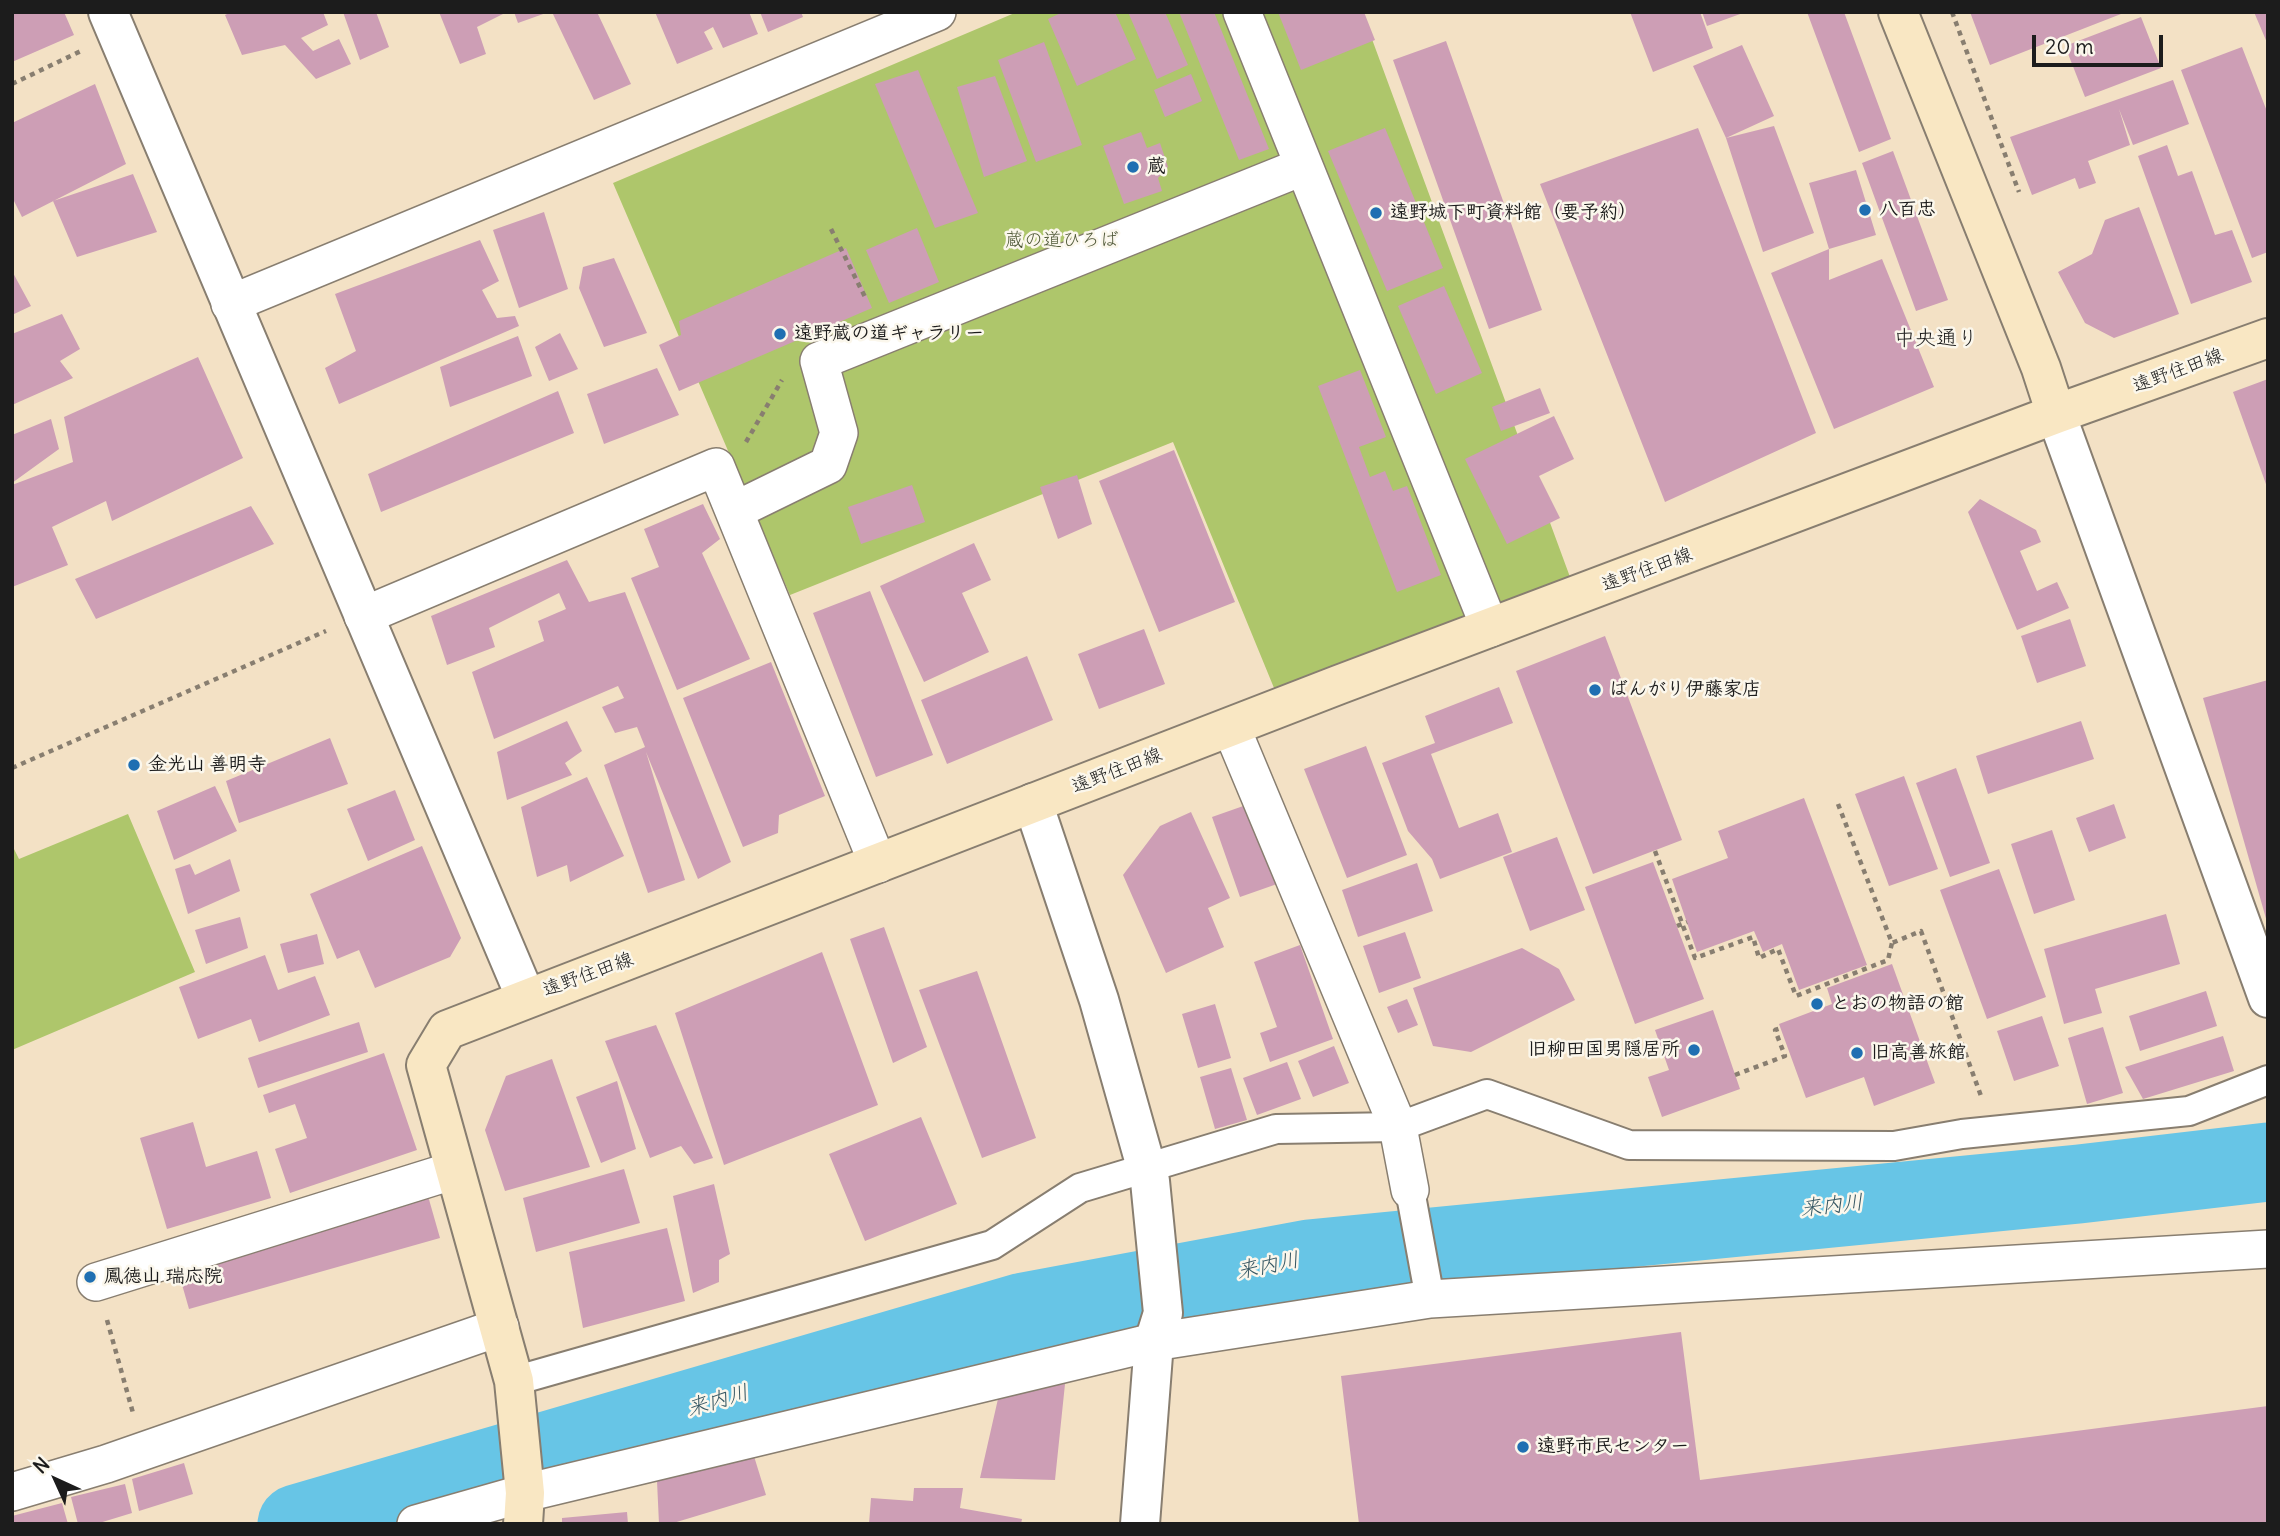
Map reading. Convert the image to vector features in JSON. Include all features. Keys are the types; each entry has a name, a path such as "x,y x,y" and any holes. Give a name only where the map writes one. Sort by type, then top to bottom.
{"main road":[{"path":"1898,12 2041,368 2056,414"},
{"name":"遠野住田線","path":"524,1508 515,1394 500,1327 426,1065 447,1030 1490,628 2056,414 2268,338"}],"street":[{"path":"230,304 937,12"},
{"path":"1242,12 1490,628"},
{"path":"113,23 526,998"},
{"path":"734,511 828,465 839,433 819,361 1304,166"},
{"path":"2056,414 2262,958 2268,998"},
{"path":"363,616 716,467 878,864"},
{"path":"1231,727 1398,1127 1430,1298"},
{"path":"1033,803 1099,1000 1147,1174 1158,1327 1140,1524"},
{"path":"515,1394 992,1245 1080,1188 1147,1174 1276,1129 1398,1127 1487,1094 1629,1145 1894,1146 1962,1133 2189,1111 2268,1080"},
{"path":"96,1282 455,1170"},
{"path":"416,1524 524,1508 1158,1327 1430,1298 2268,1249"},
{"path":"12,1492 144,1451 500,1327"}],"path":[{"path":"1952,12 2023,202"},
{"path":"12,84 113,23"},
{"path":"831,229 884,335"},
{"path":"716,467 748,440 784,375 819,361"},
{"path":"12,768 363,616"},
{"path":"1654,850 1695,958 1753,937 1759,958 1778,949 1796,996 1841,981 1888,960 1892,943 1838,804"},
{"path":"1892,943 1921,931 1984,1106"},
{"path":"1735,1075 1785,1056 1775,1030 1781,1028"},
{"path":"96,1282 144,1451"}],"green space":[{"name":"蔵の道ひろば","path":"1017,12 1362,12 1577,596 1281,705 1173,442 790,595 613,183"},
{"path":"128,814 195,972 12,1050 12,845 19,859"}],"building":[{"path":"12,12 64,12 74,35 12,62"},
{"path":"231,12 323,12 328,25 301,38 313,51 339,39 351,64 316,79 285,45 242,55 225,15"},
{"path":"343,12 376,12 389,47 360,60"},
{"path":"439,12 507,12 477,27 486,54 460,64"},
{"path":"514,12 546,12 546,13 518,23"},
{"path":"552,12 597,12 631,84 594,100"},
{"path":"655,12 749,12 758,34 723,48 713,27 704,32 713,49 677,64"},
{"path":"760,12 801,12 803,17 768,32"},
{"path":"1063,12 1115,12 1136,59 1077,86 1048,19"},
{"path":"1128,12 1165,12 1188,65 1157,79"},
{"path":"1179,12 1214,12 1269,149 1239,160"},
{"path":"1278,12 1364,12 1375,40 1301,70"},
{"path":"1630,12 1700,12 1713,48 1653,72"},
{"path":"1702,12 1743,12 1743,13 1707,26"},
{"path":"1807,12 1844,12 1891,139 1859,152"},
{"path":"1970,12 2120,12 2121,14 1990,65"},
{"path":"2254,12 2268,12 2268,45"},
{"path":"2141,17 2161,68 2085,97 2065,46"},
{"path":"1446,41 1542,310 1489,329 1393,60"},
{"path":"1044,42 1082,145 1036,162 998,60"},
{"path":"1742,45 1774,116 1726,138 1693,66"},
{"path":"2242,47 2268,114 2268,252 2252,258 2181,70"},
{"path":"918,70 978,213 935,228 875,84"},
{"path":"1191,74 1202,101 1165,117 1154,90"},
{"path":"995,76 1027,161 984,177 957,87"},
{"path":"2173,80 2189,124 2133,145 2119,109 2130,145 2088,161 2096,183 2079,189 2075,178 2032,195 2010,137"},
{"path":"95,84 126,164 22,217 12,197 12,123"},
{"path":"1774,126 1814,233 1763,252 1726,138"},
{"path":"1385,128 1443,268 1387,291 1328,151"},
{"path":"1698,128 1816,433 1665,502 1540,184"},
{"path":"1141,132 1147,148 1160,143 1168,167 1158,178 1162,191 1124,204 1103,146"},
{"path":"2167,145 2178,176 2192,171 2215,235 2232,230 2252,282 2191,304 2138,156"},
{"path":"1893,151 1948,300 1916,311 1862,163"},
{"path":"1856,170 1876,235 1829,249 1809,183"},
{"path":"133,174 157,232 77,257 53,201"},
{"path":"2139,207 2179,314 2114,338 2085,323 2058,272 2092,254 2105,220"},
{"path":"544,212 568,289 519,308 493,230"},
{"path":"917,228 939,282 889,303 866,250"},
{"path":"480,240 499,281 482,290 497,318 515,316 519,326 339,404 325,368 356,351 335,294"},
{"path":"846,248 872,308 679,391 659,345 681,335 679,321"},
{"path":"1829,249 1829,280 1882,259 1934,387 1834,429 1771,273"},
{"path":"614,258 647,333 604,347 579,288 583,267"},
{"path":"12,271 31,306 12,315"},
{"path":"1444,286 1482,373 1436,394 1398,306"},
{"path":"62,314 80,349 60,361 73,378 12,405 12,334"},
{"path":"560,333 578,369 549,381 535,347"},
{"path":"518,336 532,376 450,407 440,367"},
{"path":"198,357 243,458 112,521 106,501 52,527 68,565 12,587 12,485 73,462 64,417"},
{"path":"657,368 679,415 604,444 587,394"},
{"path":"1360,370 1386,437 1359,447 1370,477 1385,471 1393,491 1407,486 1441,575 1397,592 1318,386"},
{"path":"2268,379 2268,487 2267,487 2233,392"},
{"path":"1540,388 1550,413 1501,431 1492,407"},
{"path":"558,391 574,433 381,512 368,474"},
{"path":"1554,416 1574,459 1539,476 1560,518 1507,544 1465,459"},
{"path":"51,419 59,449 12,483 12,435"},
{"path":"1174,450 1235,602 1159,632 1099,481"},
{"path":"1077,475 1092,524 1058,539 1040,487"},
{"path":"912,485 925,522 861,544 848,507"},
{"path":"1980,499 2036,530 2041,542 2020,551 2037,591 2057,582 2069,608 2017,630 1968,512"},
{"path":"703,504 720,539 702,553 750,659 677,690 631,578 659,567 644,529"},
{"path":"251,506 274,544 96,619 75,579"},
{"path":"974,543 991,580 962,593 989,652 924,682 880,586"},
{"path":"567,560 589,602 625,592 731,862 698,879 646,752 685,880 648,893 604,765 645,747 637,727 615,733 602,707 624,698 618,686 494,739 472,672 544,641 538,621 566,609 559,593 489,628 495,647 447,665 431,616"},
{"path":"870,591 933,755 876,777 813,613"},
{"path":"2070,619 2086,666 2037,683 2021,636"},
{"path":"1144,629 1165,684 1099,709 1078,654"},
{"path":"1605,636 1682,840 1593,874 1516,671"},
{"path":"1027,656 1053,720 947,764 921,700"},
{"path":"771,662 825,796 779,815 778,833 743,847 683,698"},
{"path":"2268,680 2268,922 2267,922 2203,698"},
{"path":"1499,687 1513,723 1431,754 1459,828 1498,813 1512,852 1440,879 1432,859 1408,831 1382,763 1435,743 1425,716"},
{"path":"567,721 582,751 565,763 572,775 507,800 497,752"},
{"path":"2081,721 2094,759 1988,794 1976,756"},
{"path":"330,738 348,784 239,823 226,781"},
{"path":"1366,746 1407,855 1347,878 1304,769"},
{"path":"1956,768 1990,863 1950,877 1916,783"},
{"path":"1904,776 1938,869 1889,886 1855,794"},
{"path":"587,777 624,856 570,882 567,865 537,877 521,807"},
{"path":"215,786 237,831 174,860 157,811"},
{"path":"395,790 415,840 368,861 347,809"},
{"path":"1804,798 1867,965 1799,990 1782,944 1763,952 1754,931 1697,952 1672,879 1728,858 1718,831"},
{"path":"1249,804 1277,884 1240,897 1212,817"},
{"path":"2114,804 2126,838 2089,852 2076,818"},
{"path":"1191,812 1230,898 1208,908 1224,947 1166,973 1123,875 1160,826"},
{"path":"2052,830 2075,900 2034,914 2011,844"},
{"path":"1557,837 1585,910 1530,931 1503,857"},
{"path":"422,846 461,938 450,957 375,988 359,950 337,959 310,894"},
{"path":"230,859 240,891 188,914 175,869 190,864 195,875"},
{"path":"1653,862 1704,999 1635,1024 1585,887"},
{"path":"1417,863 1433,911 1358,937 1342,890"},
{"path":"1999,869 2046,997 1987,1019 1940,890"},
{"path":"2166,914 2180,964 2095,989 2102,1013 2064,1024 2044,949"},
{"path":"240,917 248,948 206,964 195,930"},
{"path":"884,927 927,1047 893,1063 850,939"},
{"path":"1405,932 1421,978 1379,993 1363,946"},
{"path":"317,934 324,964 288,973 280,944"},
{"path":"1300,945 1333,1039 1270,1062 1260,1033 1277,1027 1254,962"},
{"path":"1522,948 1559,969 1575,1000 1471,1052 1433,1046 1413,988"},
{"path":"822,952 878,1105 724,1165 675,1013"},
{"path":"265,955 278,990 315,976 330,1015 259,1042 251,1019 198,1039 179,987"},
{"name":"旧高善旅館","path":"1892,964 1935,1083 1874,1106 1864,1077 1806,1098 1779,1024 1832,1004 1827,988"},
{"path":"977,971 1036,1138 982,1158 919,990"},
{"path":"2206,991 2217,1026 2140,1051 2129,1016"},
{"path":"1407,999 1418,1025 1398,1033 1387,1007"},
{"path":"1215,1004 1231,1058 1198,1068 1182,1014"},
{"name":"旧柳田国男隠居所","path":"1713,1010 1740,1089 1662,1117 1648,1077 1669,1070 1655,1030"},
{"path":"2042,1016 2059,1066 2014,1081 1997,1031"},
{"path":"359,1022 368,1052 258,1088 248,1058"},
{"path":"656,1025 713,1158 694,1164 681,1146 650,1158 605,1041"},
{"path":"2103,1027 2123,1093 2087,1104 2068,1038"},
{"path":"2223,1036 2234,1071 2143,1099 2125,1067"},
{"path":"1334,1046 1349,1083 1313,1097 1298,1061"},
{"path":"384,1053 417,1150 290,1193 275,1149 307,1138 295,1104 269,1113 263,1095"},
{"path":"552,1059 590,1167 505,1191 485,1130 506,1076"},
{"path":"1287,1062 1301,1099 1257,1115 1243,1078"},
{"path":"1231,1068 1247,1120 1215,1129 1200,1077"},
{"path":"617,1081 636,1149 601,1163 576,1097"},
{"path":"921,1117 957,1204 865,1241 829,1154"},
{"path":"193,1122 206,1167 257,1151 271,1198 167,1229 140,1138"},
{"path":"624,1169 640,1223 536,1252 523,1198"},
{"path":"714,1184 730,1254 719,1260 719,1282 693,1293 673,1196"},
{"path":"428,1196 440,1238 189,1309 177,1267"},
{"path":"667,1228 685,1301 583,1328 569,1252"},
{"name":"遠野市民センター","path":"1681,1332 1700,1480 2268,1406 2268,1524 1359,1524 1341,1376"},
{"path":"1065,1384 1055,1480 980,1478 1000,1390"},
{"path":"753,1453 766,1495 670,1524 659,1524 657,1481"},
{"path":"184,1463 193,1494 139,1511 132,1479"},
{"path":"125,1484 132,1513 96,1524 78,1524 71,1497"},
{"path":"914,1488 963,1488 960,1508 1022,1519 1021,1524 869,1524 871,1498 913,1501"},
{"path":"62,1503 68,1524 12,1524 12,1516"},
{"path":"627,1512 628,1524 562,1524 562,1518"}],"waterway":[{"name":"来内川","path":"297,1524 1024,1312 1309,1259 2079,1184 2268,1162"}],"place":[{"name":"蔵","path":"1133,167"},
{"name":"八百忠","path":"1865,210"},
{"name":"遠野城下町資料館（要予約）","path":"1376,213"},
{"name":"遠野蔵の道ギャラリー","path":"780,334"},
{"name":"ばんがり伊藤家店","path":"1595,690"},
{"name":"金光山 善明寺","path":"134,765"},
{"name":"とおの物語の館","path":"1817,1004"},
{"name":"旧柳田国男隠居所","path":"1694,1050"},
{"name":"旧高善旅館","path":"1857,1053"},
{"name":"鳳徳山 瑞応院","path":"90,1277"},
{"name":"遠野市民センター","path":"1523,1447"}],"district":[{"name":"中央通り","path":"1936,339"}]}
